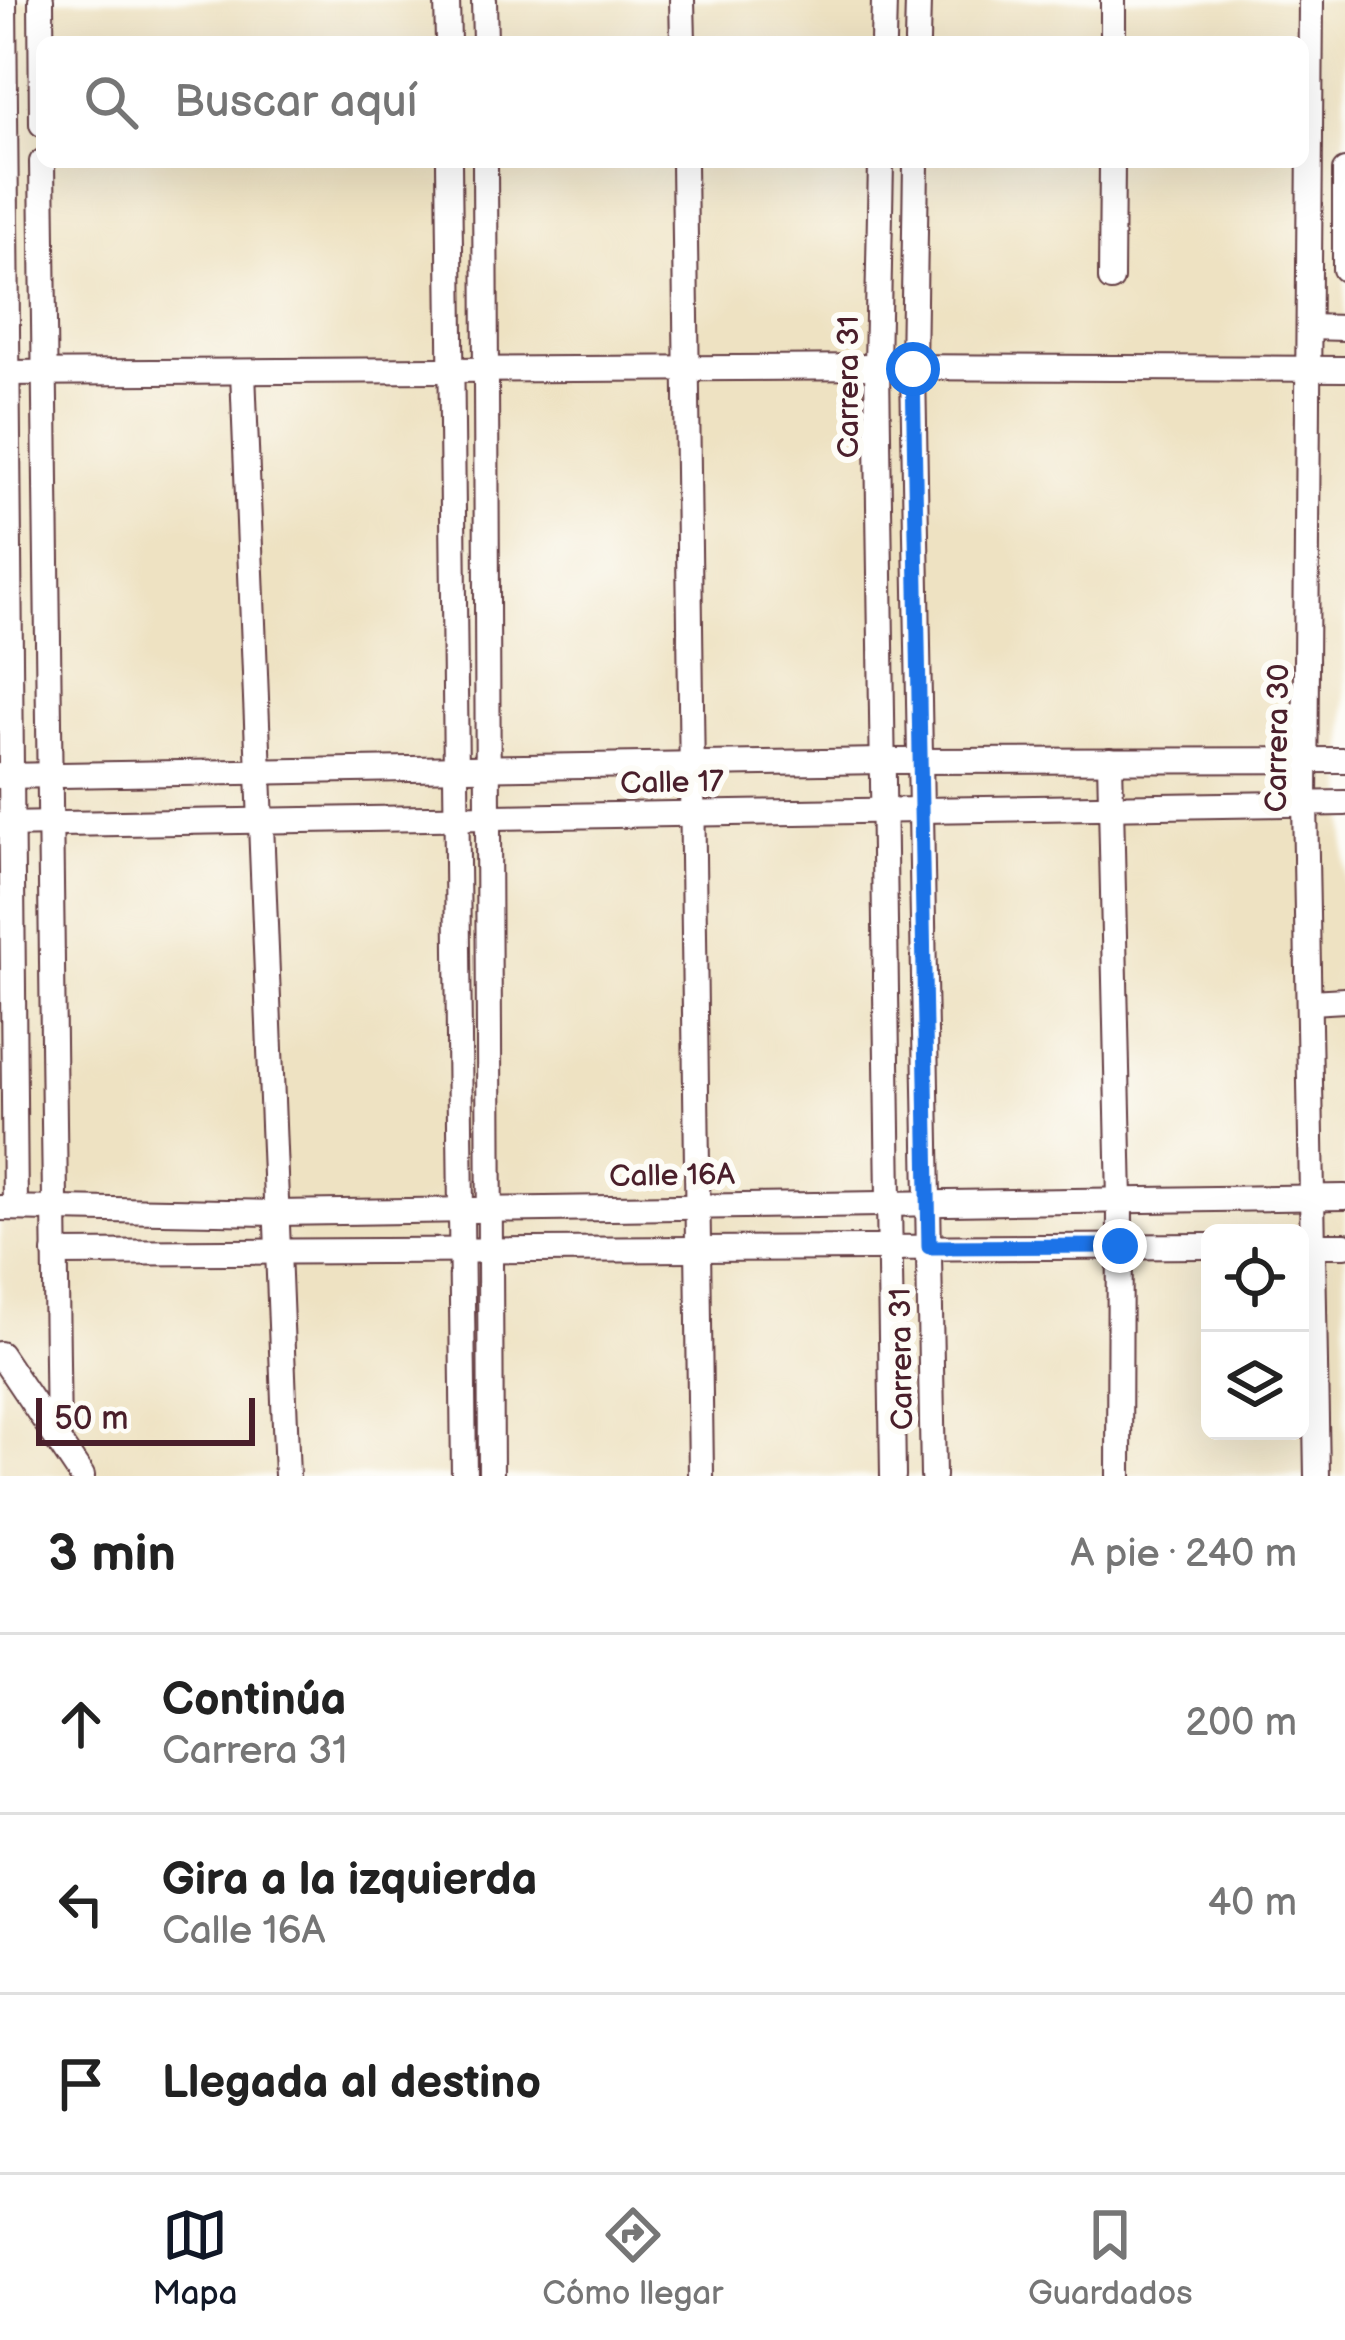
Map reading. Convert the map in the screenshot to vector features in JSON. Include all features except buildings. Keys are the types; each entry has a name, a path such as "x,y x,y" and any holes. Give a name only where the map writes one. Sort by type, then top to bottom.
{"street":[{"path":"4,0 8,1208"},
{"path":"40,0 41,36"},
{"path":"447,0 448,36"},
{"path":"484,0 484,36"},
{"path":"682,0 683,36"},
{"path":"883,36 884,0"},
{"path":"917,36 918,0"},
{"path":"1113,0 1113,36"},
{"name":"Carrera 30","path":"1309,1227 1314,1197 1305,802 1311,0"},
{"path":"42,168 58,1442"},
{"path":"449,168 464,1476"},
{"path":"485,168 491,1476"},
{"path":"684,168 700,1476"},
{"name":"Carrera 31","path":"881,168 877,367 893,1476"},
{"name":"Carrera 31","path":"916,168 913,369 933,1476"},
{"path":"1111,279 1112,168"},
{"path":"1345,171 1345,269"},
{"path":"1309,327 1345,328"},
{"path":"4,373 1345,369"},
{"path":"243,372 287,1476"},
{"path":"1111,760 1120,1199 1119,1476"},
{"name":"Calle 17","path":"6,776 883,761 1345,760"},
{"name":"Calle 17","path":"5,825 1345,803"},
{"path":"1310,1002 1345,1000"},
{"name":"Calle 16A","path":"8,1208 276,1213 1345,1197"},
{"path":"1309,1245 1345,1245"},
{"path":"55,1253 1201,1246"},
{"name":"Carrera 30","path":"1309,1308 1317,1476"},
{"path":"0,1354 82,1476"}],"route":[{"path":"913,369 929,1247 1120,1246"}]}
